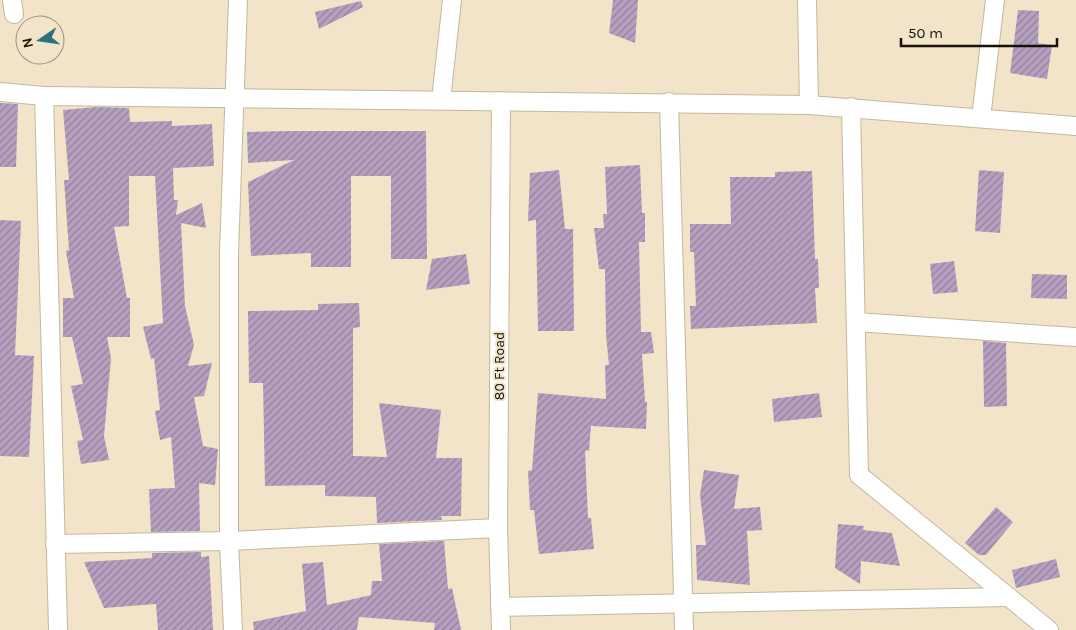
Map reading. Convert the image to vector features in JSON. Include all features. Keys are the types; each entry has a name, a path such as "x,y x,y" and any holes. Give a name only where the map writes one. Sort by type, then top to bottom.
{"street":[{"path":"232,630 229,541 229,253 238,0"},
{"path":"441,100 452,0"},
{"path":"807,0 808,105"},
{"path":"981,118 994,0"},
{"path":"0,92 44,96 808,105 1076,126"},
{"path":"44,96 54,544 58,630"},
{"name":"80 Ft Road","path":"501,101 498,528 501,630"},
{"path":"669,102 684,630"},
{"path":"851,107 859,475 1049,630"},
{"path":"856,322 1076,337"},
{"path":"54,544 229,541 498,528"},
{"path":"500,607 1008,597"}],"building":[{"path":"613,0 638,0 635,43 609,33"},
{"path":"361,1 363,7 319,29 315,12"},
{"path":"1018,10 1039,11 1038,43 1052,45 1047,79 1010,73"},
{"path":"0,103 18,104 16,167 0,167"},
{"path":"96,107 129,108 130,122 172,121 172,126 212,124 214,166 173,168 174,200 178,200 176,215 202,203 206,228 181,223 185,306 194,345 188,366 212,363 204,396 194,397 203,446 218,449 215,485 199,483 200,531 151,532 149,489 175,488 171,437 160,440 155,411 160,410 154,358 151,359 143,327 163,323 155,176 129,176 129,226 114,227 127,298 130,298 130,337 107,337 111,358 104,436 109,460 81,464 77,441 83,440 71,386 83,384 72,337 63,337 63,298 74,298 66,251 69,250 64,180 69,180 63,110"},
{"path":"426,131 427,259 391,259 391,176 351,176 351,267 311,267 311,253 251,256 248,182 294,160 248,163 247,132"},
{"path":"640,165 642,213 645,213 645,242 639,242 641,332 651,332 654,353 642,354 645,402 647,402 646,429 591,426 589,451 585,450 588,518 591,518 594,549 539,554 534,510 530,510 528,471 532,470 538,393 606,399 605,365 609,365 606,335 605,269 599,269 594,228 604,228 603,214 607,214 605,167"},
{"path":"559,170 565,229 573,229 574,331 538,331 536,220 528,221 530,173"},
{"path":"979,170 1004,172 1000,233 975,231"},
{"path":"812,171 815,259 818,259 819,288 815,288 817,323 691,329 690,306 696,306 694,252 690,252 690,224 731,224 730,177 775,177 775,172"},
{"path":"0,220 21,221 15,355 34,356 29,457 0,456"},
{"path":"466,254 470,284 426,290 432,259"},
{"path":"954,261 958,292 933,294 930,264"},
{"path":"1032,274 1067,275 1067,299 1031,298"},
{"path":"359,303 360,327 353,328 353,456 387,457 379,403 441,410 436,458 462,458 461,516 441,516 442,520 377,523 376,497 325,496 325,485 265,486 263,383 249,383 248,311 318,310 318,304"},
{"path":"983,341 1006,343 1007,406 984,407"},
{"path":"819,393 822,417 774,422 772,399"},
{"path":"704,470 739,475 734,509 760,507 762,530 747,531 750,585 697,580 696,545 706,545 700,495"},
{"path":"996,507 1013,522 986,555 979,555 965,543"},
{"path":"838,524 864,526 863,530 892,533 900,566 861,561 860,584 835,568"},
{"path":"444,541 448,589 452,588 461,630 434,630 435,623 359,617 357,630 254,630 253,622 306,611 302,564 323,562 327,605 371,595 372,581 382,581 379,544"},
{"path":"201,552 201,557 209,556 213,630 158,630 156,604 104,608 84,562 152,558 152,553"},
{"path":"1056,559 1060,577 1016,588 1012,570"}]}
